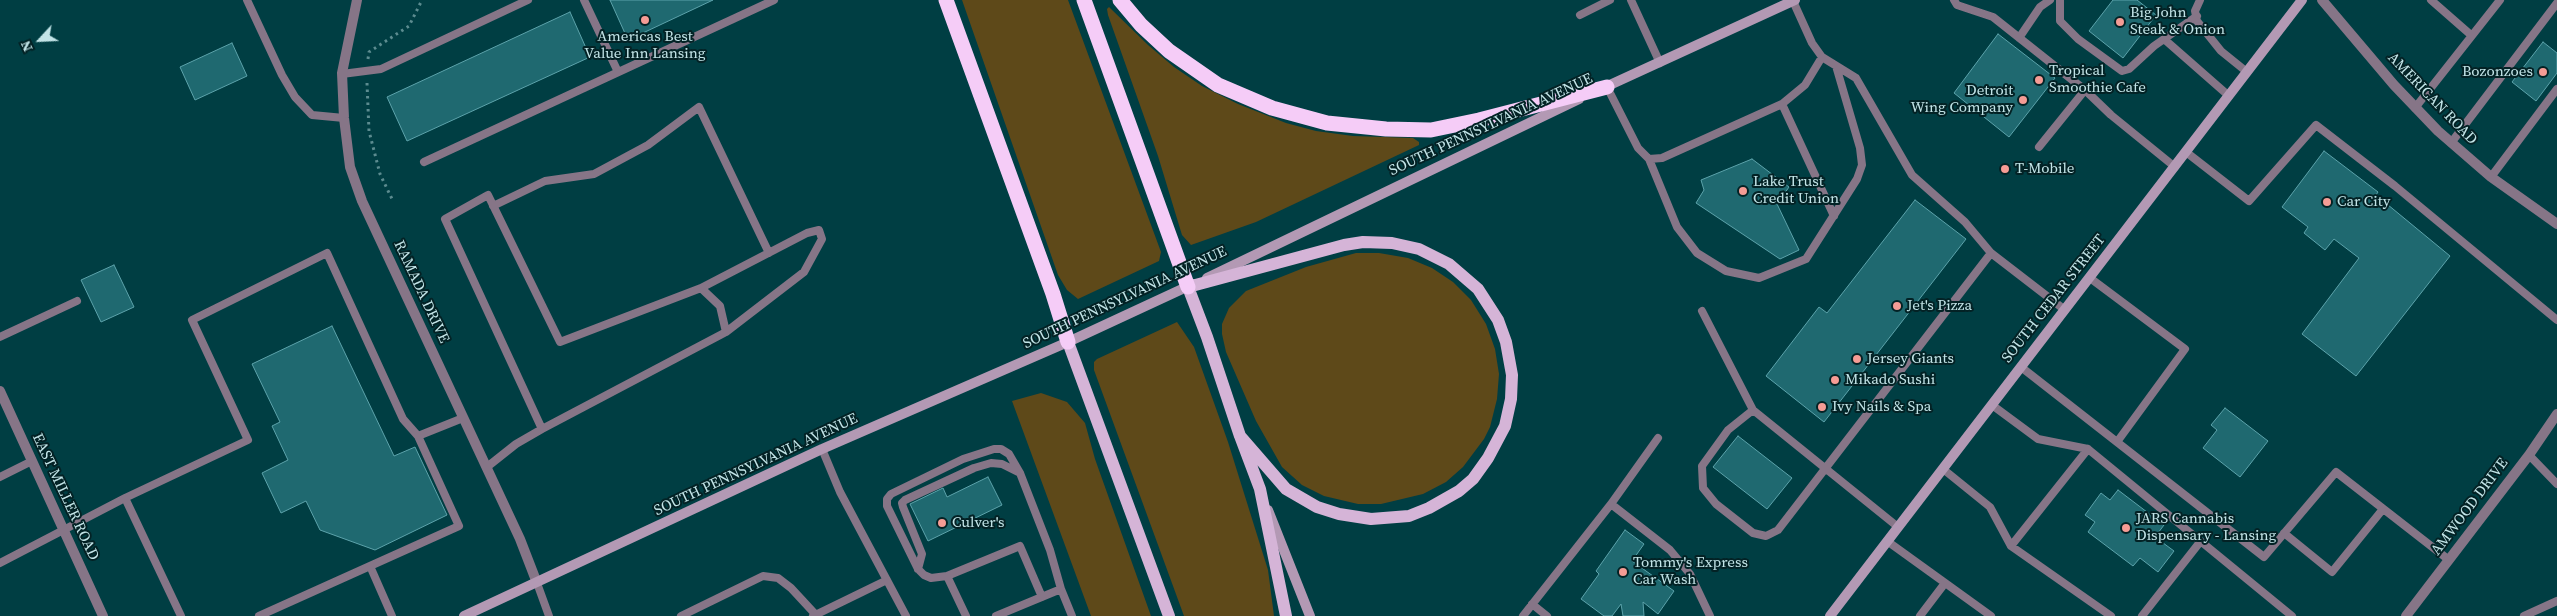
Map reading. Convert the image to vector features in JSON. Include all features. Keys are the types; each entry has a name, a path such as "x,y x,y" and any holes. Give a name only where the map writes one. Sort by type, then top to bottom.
{"highway":[{"path":"946,0 1053,294 1068,342"},
{"path":"1084,0 1188,287"},
{"path":"1120,0 1141,25 1170,51 1218,85 1272,108 1327,123 1386,129 1432,130 1479,120 1607,87"}],"main road":[{"name":"SOUTH CEDAR STREET","path":"1830,616 2302,0"},
{"name":"SOUTH PENNSYLVANIA AVENUE","path":"464,616 822,449 1068,342 1188,287 1607,87 1794,1"},
{"path":"1240,436 1286,489 1317,507 1339,514 1371,519 1409,516 1429,508 1460,491 1473,478 1488,458 1503,431 1510,406 1512,388 1511,365 1503,332 1485,299 1461,273 1428,252 1392,242 1363,242 1344,245 1188,287 1240,436 1310,616"},
{"path":"1068,342 1169,616"},
{"path":"1260,489 1286,616"}],"street":[{"name":"RAMADA DRIVE","path":"357,0 342,74 344,118 350,167 362,201 487,467 537,583"},
{"name":"AMERICAN ROAD","path":"2322,0 2415,108 2451,143 2491,177 2555,219"},
{"name":"EAST MILLER ROAD","path":"0,391 104,616"},
{"name":"AMWOOD DRIVE","path":"2406,616 2529,454 2557,414"}],"lane":[{"path":"247,0 282,75 295,97 312,115 344,118"},
{"path":"342,74 381,69 528,0"},
{"path":"584,0 618,72"},
{"path":"424,162 774,0"},
{"path":"1580,15 1610,0"},
{"path":"1631,0 1660,63"},
{"path":"1954,0 1957,5 1993,17 2085,90 2111,115 2175,167"},
{"path":"2019,38 2040,7 2050,0"},
{"path":"2060,0 2060,21 2078,39 2122,71 2129,69 2164,39 2196,16"},
{"path":"2200,0 2195,11 2197,21 2221,50 2247,72"},
{"path":"2431,0 2471,35"},
{"path":"2415,108 2500,0"},
{"path":"1794,1 1812,43 1822,57 1856,78 1912,175 1965,222 1991,252 2065,310"},
{"path":"2451,143 2557,3"},
{"path":"2164,39 2229,96"},
{"path":"1649,158 1662,158 1782,104 1806,85 1822,57"},
{"path":"1607,87 1638,148 1649,158 1676,227 1697,253 1726,271 1759,278 1806,259 1857,179 1862,165 1860,148 1836,66"},
{"path":"2491,177 2557,89"},
{"path":"2038,147 2085,90"},
{"path":"1782,104 1834,216"},
{"path":"493,206 545,181 594,174 648,145 699,106 769,253"},
{"path":"2186,152 2249,201 2316,126 2395,186 2557,320"},
{"path":"487,467 516,444 542,429 726,332 804,272 822,239 819,230 807,234 702,288 560,342 488,195 445,219 542,429"},
{"path":"1753,410 1728,430 1702,466 1703,488 1716,504 1753,533 1766,536 1778,530 1823,468 1991,252"},
{"path":"0,563 125,498 248,440 192,320 327,253 403,419 418,436 459,526 259,616"},
{"path":"2090,278 2185,349 2117,442"},
{"path":"702,288 720,306 726,332"},
{"path":"0,337 77,301"},
{"path":"1702,311 1753,410 1898,527"},
{"path":"2021,367 2264,557 2336,472 2449,560"},
{"path":"1992,405 2038,439 2088,449 2292,616"},
{"path":"418,436 463,418"},
{"path":"1523,616 1611,504 1658,438"},
{"path":"822,449 840,492 906,616"},
{"path":"1042,597 1020,546 947,576 931,578 924,575 918,569 887,506 887,499 891,494 963,459 994,449 1001,449 1009,454 1020,473 1050,550 1061,589 1072,616"},
{"path":"2011,546 2088,449"},
{"path":"2529,454 2557,484"},
{"path":"0,477 32,461"},
{"path":"918,569 922,554 903,507 902,503 905,500 974,468 990,463 1002,464 1020,473"},
{"path":"1943,468 1990,506 2011,546 2111,616"},
{"path":"125,498 181,616"},
{"path":"1611,504 1670,550 1690,574 1706,614"},
{"path":"2284,533 2332,572 2383,509"},
{"path":"1887,541 1991,616"},
{"path":"2142,616 2200,542"},
{"path":"370,566 392,616"},
{"path":"681,616 763,576 778,578 791,588 814,615 887,580"},
{"path":"947,576 966,616"},
{"path":"537,583 549,616"},
{"path":"1920,616 1945,583"},
{"path":"996,616 1061,589"},
{"path":"2524,616 2557,601"},
{"path":"1532,604 1547,616"}],"path":[{"path":"393,201 380,174 369,131 366,97 368,52 409,26 422,0"}],"shaded area":[{"path":"962,0 1068,0 1161,252 1159,261 1078,299 1067,290 1058,275"},
{"path":"1109,7 1174,67 1202,86 1238,104 1286,123 1316,131 1353,136 1413,138 1419,142 1419,145 1256,222 1191,245 1182,235 1158,156 1108,15 1107,9"},
{"path":"1356,253 1379,253 1408,258 1432,268 1453,282 1471,300 1486,324 1495,349 1499,374 1497,399 1490,427 1484,439 1463,467 1446,482 1423,494 1381,504 1358,504 1324,496 1302,485 1282,467 1256,421 1226,352 1222,334 1222,324 1229,308 1246,291 1306,267"},
{"path":"1177,322 1194,347 1228,442 1268,570 1274,616 1184,616 1094,370 1094,362 1097,359"},
{"path":"1041,393 1067,402 1085,423 1095,459 1151,616 1091,616 1012,401"}],"building":[{"name":"Americas Best Value Inn Lansing","path":"610,0 713,0 628,40"},
{"path":"2113,0 2137,0 2156,15 2123,58 2089,31"},
{"path":"570,12 590,57 407,141 387,97"},
{"path":"1998,34 2055,78 2009,137 1954,93"},
{"path":"2543,42 2557,53 2557,73 2536,101 2512,82"},
{"path":"232,43 247,76 195,100 180,67"},
{"path":"2324,151 2378,192 2376,195 2450,256 2356,376 2302,334 2359,258 2334,239 2325,250 2304,233 2308,227 2282,207"},
{"path":"1752,159 1789,187 1777,204 1799,250 1780,259 1696,203 1704,190 1701,180"},
{"path":"1915,200 1966,239 1824,422 1766,376 1819,307 1827,313"},
{"path":"114,265 134,307 101,322 81,280"},
{"path":"332,326 394,456 415,447 447,515 375,550 320,530 306,501 281,513 262,473 288,460 272,426 280,422 252,364"},
{"path":"2225,408 2268,441 2240,477 2203,448 2217,430 2211,425"},
{"path":"1738,436 1792,478 1767,509 1713,467"},
{"name":"Culver's","path":"988,477 1002,505 928,541 910,504 943,488 947,497"},
{"name":"JARS Cannabis Dispensary - Lansing","path":"2118,490 2164,525 2155,537 2174,551 2158,572 2140,558 2133,566 2088,532 2095,522 2085,515 2101,493 2110,500"},
{"name":"Tommy's Express Car Wash","path":"1625,530 1644,544 1632,561 1674,591 1658,614 1643,602 1644,616 1623,616 1621,604 1612,616 1604,616 1581,599 1599,574 1596,571"}],"place":[{"name":"Americas Best Value Inn Lansing","path":"645,20"},
{"name":"Big John Steak & Onion","path":"2120,22"},
{"name":"Bozonzoes","path":"2543,72"},
{"name":"Tropical Smoothie Cafe","path":"2039,80"},
{"name":"Detroit Wing Company","path":"2023,100"},
{"name":"T-Mobile","path":"2005,169"},
{"name":"Lake Trust Credit Union","path":"1743,191"},
{"name":"Car City","path":"2327,202"},
{"name":"Jet's Pizza","path":"1897,306"},
{"name":"Jersey Giants","path":"1857,359"},
{"name":"Mikado Sushi","path":"1835,380"},
{"name":"Ivy Nails & Spa","path":"1822,407"},
{"name":"Culver's","path":"942,523"},
{"name":"JARS Cannabis Dispensary - Lansing","path":"2126,528"},
{"name":"Tommy's Express Car Wash","path":"1623,572"}]}
